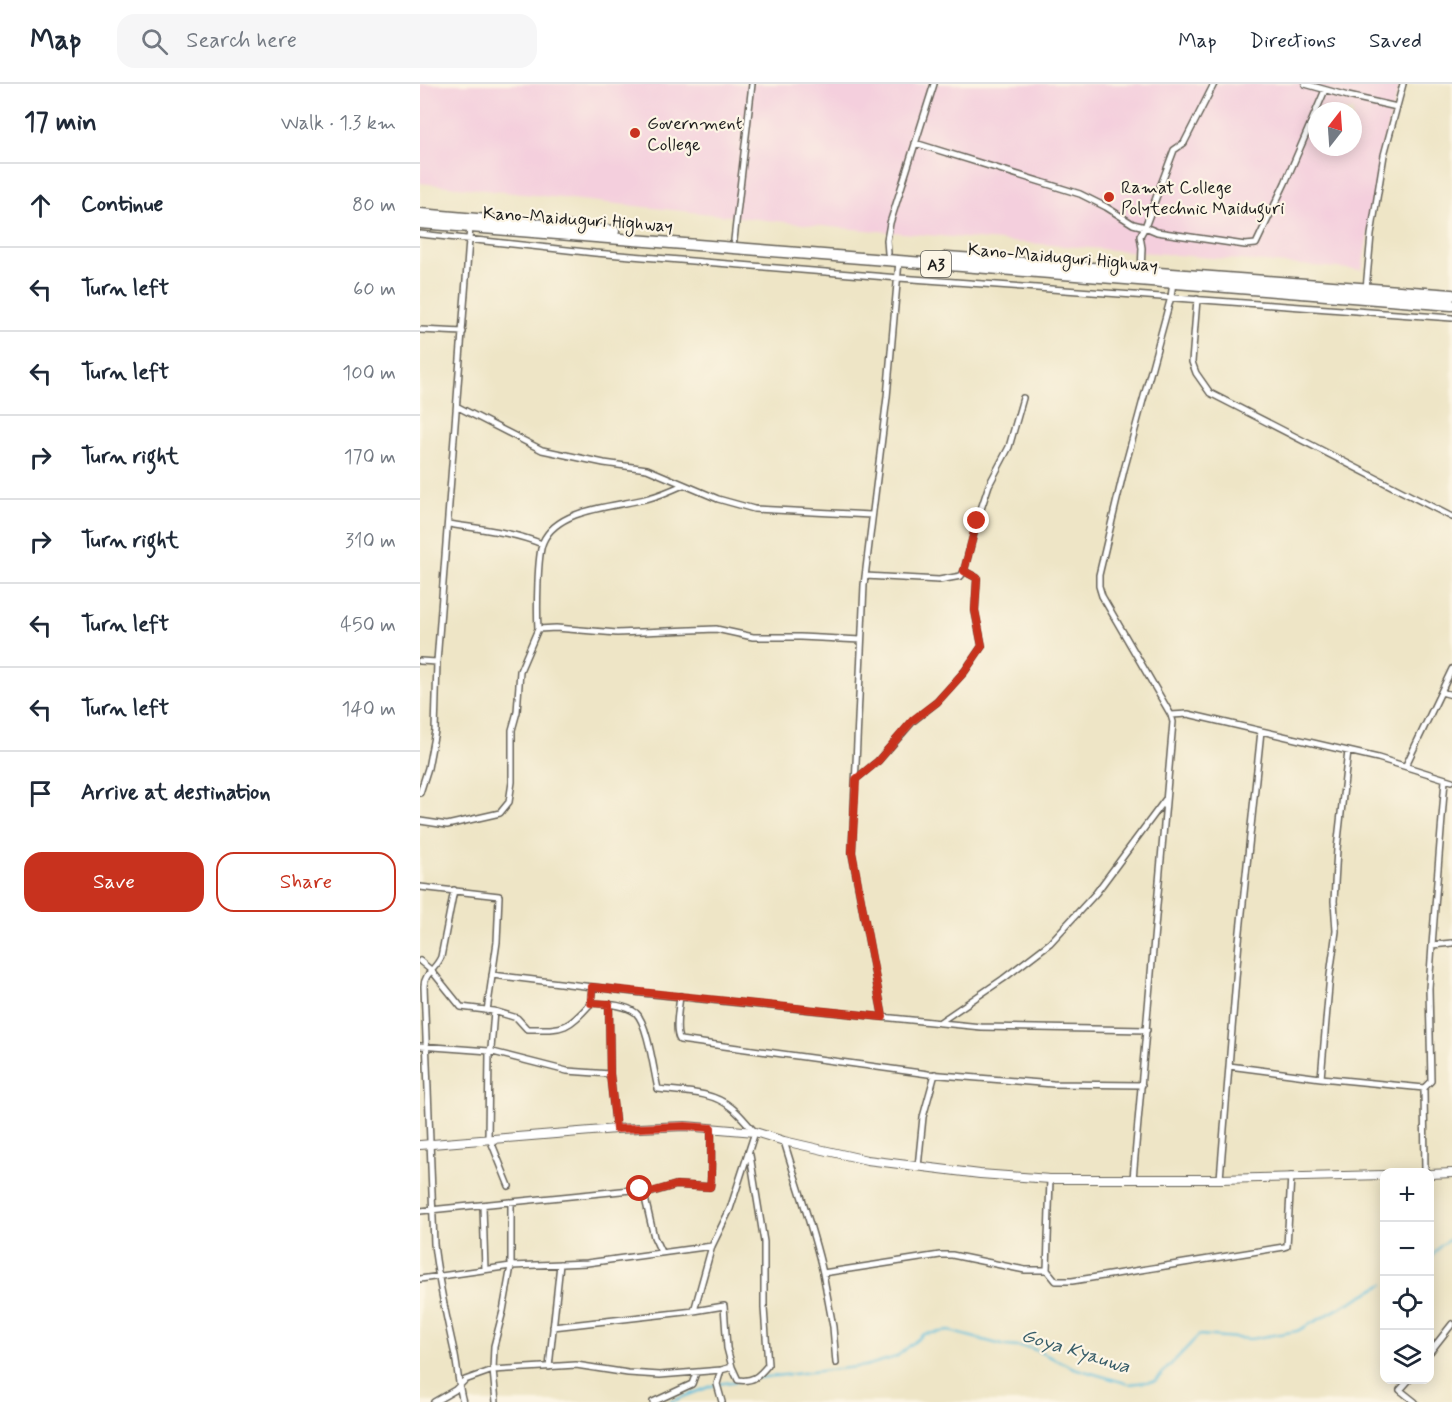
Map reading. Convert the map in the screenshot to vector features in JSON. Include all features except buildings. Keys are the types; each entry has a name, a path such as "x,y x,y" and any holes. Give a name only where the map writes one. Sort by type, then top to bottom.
{"highway":[{"name":"Kano-Maiduguri Highway","path":"420,214 1141,272 1366,293 1452,305"},
{"name":"Kano-Maiduguri Highway","path":"420,223 1173,282 1366,293 1452,295"}],"street":[{"path":"734,240 752,84"},
{"path":"888,253 887,240 890,223 934,84"},
{"path":"1141,272 1140,236 1174,150 1184,143 1214,84"},
{"path":"1305,84 1397,107"},
{"path":"1366,293 1371,235 1384,155 1403,84"},
{"path":"915,143 1080,194 1133,224 1157,232 1245,245 1256,244 1286,183 1325,90"},
{"path":"420,793 428,768 435,731 470,227"},
{"path":"420,234 596,253 899,278 1452,318"},
{"path":"883,1017 852,852 865,576 899,278 899,261"},
{"path":"1133,1179 1173,722 1102,596 1099,574 1173,282"},
{"path":"1197,299 1192,362 1196,373 1210,393 1452,517"},
{"path":"420,330 463,332"},
{"path":"865,576 947,580 961,576 989,485 1009,447 1023,398"},
{"path":"458,407 542,450 647,469 718,499 754,509 871,515"},
{"path":"420,821 447,825 501,813 509,802 512,730 517,712 520,671 538,629 542,544 550,531 566,519 594,509 650,498 683,485"},
{"path":"449,524 529,538 542,544"},
{"path":"856,779 878,761 913,720 937,702 965,671 982,646 975,610 977,578 964,571"},
{"path":"538,629 556,628 617,633 716,629 753,637 861,640"},
{"path":"420,661 438,662"},
{"path":"1406,765 1452,669"},
{"path":"1441,692 1452,695"},
{"path":"1171,715 1188,714 1348,751 1406,765 1452,781"},
{"path":"1220,1179 1239,941 1261,731"},
{"path":"1321,1078 1336,931 1337,849 1348,751"},
{"path":"1425,1168 1424,1088 1431,1081 1429,988 1445,780"},
{"path":"940,1023 1050,942 1096,893 1166,800"},
{"path":"420,887 499,896 497,942 487,1011"},
{"path":"454,890 441,957 424,980 426,1067 437,1276 455,1354 458,1387 463,1402"},
{"path":"1432,945 1452,943"},
{"path":"420,961 432,971 461,1007 494,1011 517,1018 527,1029 562,1028 570,1025 591,1003 592,987"},
{"path":"492,975 981,1027 1147,1030"},
{"path":"680,996 676,1032 680,1040 935,1074 1053,1084 1142,1085"},
{"path":"591,1003 609,1004 635,1013 640,1019 651,1053 658,1089 719,1099 732,1108 755,1132"},
{"path":"609,1004 610,1074 616,1129"},
{"path":"494,1011 489,1051 489,1140 499,1157 509,1186"},
{"path":"420,1046 489,1051 567,1071 610,1074"},
{"path":"1229,1066 1424,1088"},
{"path":"918,1167 923,1117 935,1074"},
{"path":"420,1145 616,1129 685,1126 755,1132 867,1160 1050,1179 1220,1179 1380,1175"},
{"path":"644,1194 676,1185 710,1187 712,1181 711,1128"},
{"path":"694,1311 712,1246 730,1209 755,1132"},
{"path":"784,1141 814,1236 823,1273 833,1327 836,1363"},
{"path":"553,1327 724,1306 727,1348 738,1380 749,1381 760,1374 768,1365 764,1308 764,1242 750,1153"},
{"path":"1434,1174 1452,1173"},
{"path":"1050,1179 1047,1270 1056,1281 1072,1281 1284,1247 1287,1241 1291,1176"},
{"path":"420,1211 640,1189 644,1194 654,1237 661,1252"},
{"path":"496,1402 493,1370 494,1346 511,1266 511,1203"},
{"path":"483,1206 485,1270"},
{"path":"420,1278 511,1266 587,1263 712,1246"},
{"path":"823,1273 940,1255 952,1255 1025,1270 1047,1270"},
{"path":"549,1367 560,1264"},
{"path":"1434,1347 1452,1324"},
{"path":"434,1402 465,1380 493,1370 576,1365 660,1375 696,1373 732,1367"},
{"path":"721,1370 717,1384 722,1402"},
{"path":"653,1402 692,1384 696,1373"},
{"path":"1405,1384 1400,1390 1415,1402"}],"shaded area":[{"name":"Ramat College Polytechnic Maiduguri","path":"420,84 1400,84 1383,143 1362,270 841,228 420,183"}],"waterway":[{"name":"Goya Kyauwa","path":"1434,1254 1441,1245 1452,1238"},
{"name":"Goya Kyauwa","path":"757,1378 865,1366 896,1357 924,1334 949,1331 1006,1346 1031,1348 1074,1368 1129,1384 1155,1381 1199,1335 1250,1339 1297,1331 1380,1286"},
{"name":"Goya Kyauwa","path":"670,1402 717,1384 739,1381"}],"place":[{"name":"Government College","path":"635,133"},
{"name":"Ramat College Polytechnic Maiduguri","path":"1109,197"}],"route":[{"path":"640,1189 646,1194 676,1185 710,1187 712,1181 711,1128 685,1126 616,1129 610,1074 609,1004 591,1003 592,987 883,1017 852,852 856,779 878,761 913,720 937,702 965,671 982,646 975,610 978,582 976,575 964,571 977,521"}]}
